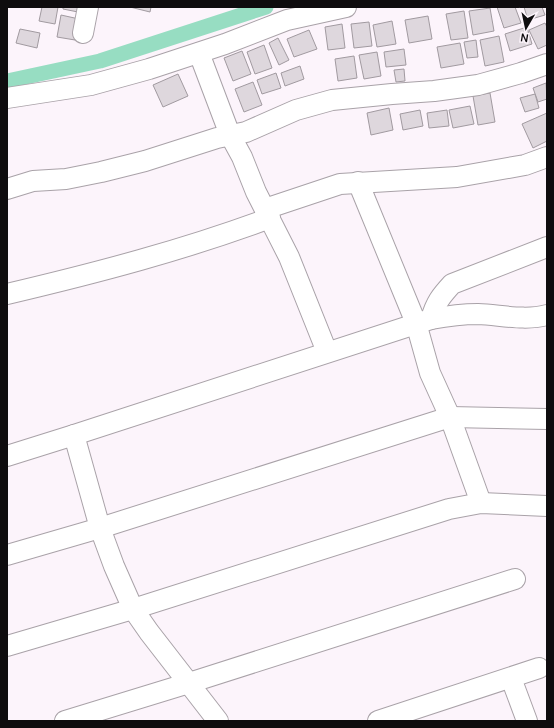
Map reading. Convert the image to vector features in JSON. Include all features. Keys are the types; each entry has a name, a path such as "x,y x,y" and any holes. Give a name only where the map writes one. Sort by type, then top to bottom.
{"street":[{"path":"83,33 88,7"},
{"path":"7,98 91,84 149,69 287,20 346,7"},
{"path":"199,52 230,135 242,157 256,192 289,258 327,352"},
{"path":"7,189 33,182 66,179 101,172 145,161 217,138 246,132 296,110 332,100 434,91 478,85 547,64"},
{"path":"7,294 125,265 175,251 233,232 268,214 340,184 458,177 525,165 547,158"},
{"path":"358,182 424,321 430,373 450,417 481,503"},
{"path":"424,321 441,296 452,284 547,247"},
{"path":"7,456 74,436 424,321 453,315 479,314 528,317 547,316"},
{"path":"7,555 100,528 450,417 547,419"},
{"path":"74,436 100,528 114,566 133,609 218,721"},
{"path":"7,646 133,609 441,512 481,503 547,506"},
{"path":"65,721 190,683 515,579"},
{"path":"378,721 539,668"},
{"path":"511,678 527,721"}],"building":[{"path":"42,7 58,7 55,24 39,21"},
{"path":"63,7 79,7 78,12 63,9"},
{"path":"130,7 151,7 150,12"},
{"path":"497,7 515,7 521,23 504,28"},
{"path":"524,7 542,7 545,15 528,20"},
{"path":"490,8 494,31 473,35 469,11"},
{"path":"464,11 468,38 451,40 446,14"},
{"path":"61,15 79,19 75,40 57,37"},
{"path":"428,16 432,39 409,43 405,20"},
{"path":"392,21 396,44 377,47 373,25"},
{"path":"369,22 372,46 354,48 351,24"},
{"path":"545,23 547,27 547,45 538,49 529,30"},
{"path":"342,24 345,48 328,50 325,27"},
{"path":"527,27 532,44 510,51 505,34"},
{"path":"20,29 40,33 37,48 16,43"},
{"path":"309,30 317,49 294,57 287,39"},
{"path":"499,36 504,62 485,66 480,40"},
{"path":"278,38 289,60 279,65 269,43"},
{"path":"476,40 478,57 467,58 464,42"},
{"path":"460,43 464,64 441,68 437,47"},
{"path":"264,45 272,68 255,74 247,52"},
{"path":"404,49 406,65 386,67 384,52"},
{"path":"242,51 251,74 233,81 224,58"},
{"path":"377,52 381,76 364,79 359,55"},
{"path":"354,56 357,78 338,81 335,59"},
{"path":"300,66 304,79 285,86 281,73"},
{"path":"404,69 405,81 396,82 394,70"},
{"path":"276,73 281,88 262,94 257,80"},
{"path":"178,74 188,96 163,107 153,85"},
{"path":"253,82 262,105 244,112 235,89"},
{"path":"546,83 547,99 538,102 533,88"},
{"path":"490,93 495,122 478,125 473,96"},
{"path":"535,94 539,108 525,112 520,98"},
{"path":"470,106 474,124 453,128 449,110"},
{"path":"389,108 393,130 371,135 367,113"},
{"path":"420,110 423,126 403,130 400,114"},
{"path":"447,110 449,126 429,128 427,113"},
{"path":"547,113 547,141 533,148 522,124"}],"waterway":[{"path":"7,81 100,61 266,7"}]}
